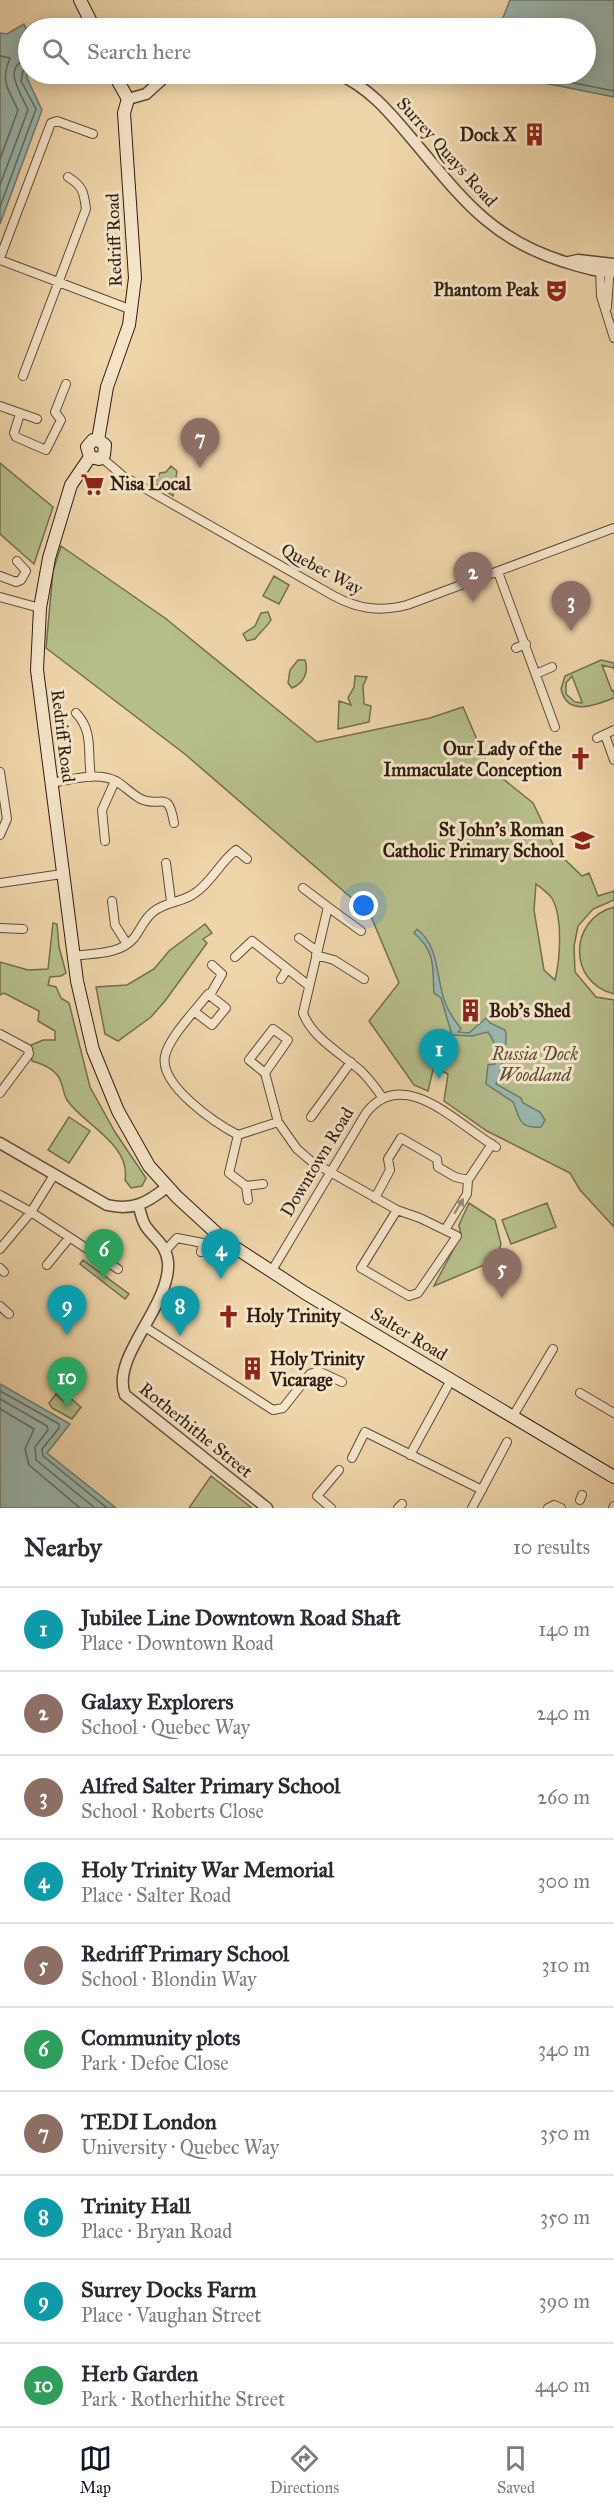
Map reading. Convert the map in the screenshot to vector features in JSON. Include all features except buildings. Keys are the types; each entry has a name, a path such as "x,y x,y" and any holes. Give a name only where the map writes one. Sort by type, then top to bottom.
{"main road":[{"path":"80,0 89,18"},
{"path":"120,84 128,99"},
{"name":"Redriff Road","path":"73,956 37,670 40,608 49,558 71,485 96,457 87,447 93,440 98,440 107,387 132,310 135,278 134,246 124,113 128,99"},
{"name":"Salter Road","path":"73,956 84,1020 109,1094 149,1166 167,1187 225,1241 271,1272 614,1477"}],"street":[{"path":"128,99 146,94 157,84"},
{"name":"Surrey Quays Road","path":"354,84 374,96 466,203 491,225 532,251 566,262 578,260 608,268"},
{"path":"93,134 57,121 51,123 0,259 132,310"},
{"path":"23,376 86,209 84,192 79,184 68,177"},
{"path":"608,268 606,311 614,338"},
{"path":"20,414 14,433 16,437 46,450 61,420 56,412 66,384"},
{"path":"0,406 37,419"},
{"name":"Quebec Way","path":"96,457 137,484 334,596 362,608 394,608 614,528"},
{"path":"0,576 16,582 21,580 26,571 17,561"},
{"path":"498,572 555,727"},
{"path":"0,597 40,608"},
{"path":"516,648 525,644"},
{"path":"536,674 552,667"},
{"path":"76,713 86,723 89,735 91,777"},
{"path":"614,730 601,736 614,760"},
{"path":"0,772 7,819 0,836"},
{"path":"51,783 104,777 115,781 139,798 167,801 171,806 174,823"},
{"path":"105,841 101,815 115,781"},
{"path":"73,956 113,951 127,945 147,917 171,901 193,895 207,882 223,860 236,850 247,859"},
{"path":"166,863 171,901"},
{"path":"0,883 62,874"},
{"path":"303,888 361,931"},
{"path":"112,901 115,925 127,945"},
{"path":"328,907 303,1010 306,1021 346,1054 382,1098 391,1095 410,1095 427,1101 494,1146 468,1180 467,1194 445,1230"},
{"path":"0,928 23,929"},
{"path":"299,938 316,953 334,960 364,980"},
{"path":"235,957 252,941 308,985"},
{"path":"210,996 222,974 212,965"},
{"path":"281,979 287,969"},
{"path":"195,1012 212,1025 226,1008 208,994 171,1044 165,1056 167,1076 179,1091 238,1135"},
{"path":"265,1073 288,1040 273,1029 249,1060 265,1073 278,1122 297,1149 330,1173 397,1210 420,1218 457,1236 418,1293 409,1296 361,1268 397,1210"},
{"path":"0,1034 28,1049 29,1054 0,1093"},
{"path":"311,1117 351,1062"},
{"name":"Downtown Road","path":"271,1272 366,1113 382,1098"},
{"path":"238,1135 278,1122"},
{"path":"238,1135 229,1173 246,1186 263,1184"},
{"path":"375,1198 390,1170 388,1159 401,1138 437,1159 438,1167 455,1177 468,1180"},
{"path":"0,1143 107,1205 123,1209 139,1207 167,1187"},
{"path":"0,1249 31,1212 54,1174"},
{"path":"246,1186 248,1200"},
{"path":"0,1195 31,1212 118,1269"},
{"path":"139,1207 145,1226 163,1244 165,1251"},
{"path":"47,1265 69,1238"},
{"path":"165,1251 177,1238 203,1243 201,1252"},
{"name":"Rotherhithe Street","path":"165,1251 166,1275 145,1327 123,1369 121,1384 125,1395 267,1508"},
{"path":"0,1306 9,1314"},
{"path":"145,1327 273,1410 283,1408 310,1374 318,1371 342,1382"},
{"path":"513,1416 553,1349"},
{"path":"410,1455 451,1380"},
{"path":"580,1393 614,1413"},
{"path":"352,1458 365,1432 482,1490"},
{"path":"472,1508 507,1442"},
{"path":"331,1508 317,1496 339,1470"},
{"path":"548,1508 554,1504 561,1508"}],"green space":[{"path":"0,463 53,507 34,564 0,534"},
{"path":"171,466 177,471 173,496 155,483 160,473 166,472"},
{"name":"Russia Dock Woodland","path":"61,546 165,618 317,742 430,718 463,707 487,763 533,803 556,851 582,876 589,873 598,896 614,891 614,900 593,909 578,926 574,946 575,972 596,997 614,1000 614,1227 580,1190 570,1173 487,1131 444,1101 448,1074 436,1068 433,1070 428,1091 414,1085 369,1021 399,983 370,914 186,755 46,648 53,571","holes":["536,884 552,898 558,918 559,951 555,980 544,970 534,910"]},
{"path":"274,576 289,585 279,604 263,596"},
{"path":"268,612 271,620 269,623 255,639 247,641 243,634 255,626 261,613"},
{"path":"298,660 305,660 306,673 300,683 292,688 288,683 290,670"},
{"path":"601,660 614,663 614,668 602,665 612,691 614,690 614,698 583,707 569,703 564,698 561,689 565,676","holes":["572,676 582,703 575,702 566,694 566,683"]},
{"path":"355,676 367,677 363,686 364,704 371,706 369,722 338,729 339,701 351,705 348,698 354,687"},
{"path":"614,907 614,994 599,987 588,977 581,964 580,950 582,937 588,924 599,914"},
{"path":"53,923 57,924 59,947 66,973 50,977 48,985 56,987 61,998 69,1003 90,1087 115,1132 146,1178 142,1186 131,1188 125,1180 125,1167 114,1145 67,1100 56,1074 32,1061 29,1046 43,1040 55,1040 55,1031 38,1021 39,1011 4,993 0,995 0,962 28,970 48,969"},
{"path":"205,924 212,933 203,939 207,943 151,1017 118,1041 105,1034 96,987 127,985 154,969 169,951"},
{"path":"69,1117 90,1131 69,1163 48,1150"},
{"path":"469,1203 495,1220 501,1244 496,1260 434,1286 461,1235 459,1225"},
{"path":"547,1203 556,1227 511,1244 502,1220"},
{"path":"83,1260 129,1294 125,1299 80,1264"},
{"path":"56,1394 63,1401 68,1396 81,1407 72,1419 52,1408 49,1403"},
{"path":"211,1476 252,1508 189,1508"}],"water":[{"path":"510,0 614,0 614,97 549,84 596,84 596,18 503,18"},
{"path":"18,28 18,84 30,84 42,110 0,224 0,33 7,34"},
{"path":"417,929 425,937 434,955 446,1005 461,1029 458,1032 469,1033 486,1018 490,1023 505,1030 505,1048 496,1084 540,1112 545,1120 541,1127 523,1124 513,1102 486,1084 488,1065 495,1064 494,1043 488,1032 472,1036 452,1035 441,998 434,993 430,954 427,947 414,933"},
{"path":"0,1384 70,1424 47,1453 116,1508 0,1508"}],"place":[{"name":"Dock X","path":"535,135"},
{"name":"Phantom Peak","path":"557,290"},
{"name":"TEDI London","path":"200,468"},
{"name":"Nisa Local","path":"92,484"},
{"name":"Galaxy Explorers","path":"473,602"},
{"name":"Alfred Salter Primary School","path":"571,631"},
{"name":"Our Lady of the Immaculate Conception","path":"580,759"},
{"name":"St John's Roman Catholic Primary School","path":"582,840"},
{"name":"Bob's Shed","path":"471,1011"},
{"name":"Jubilee Line Downtown Road Shaft","path":"439,1079"},
{"name":"Community plots","path":"104,1279"},
{"name":"Holy Trinity War Memorial","path":"221,1279"},
{"name":"Redriff Primary School","path":"502,1298"},
{"name":"Holy Trinity","path":"228,1316"},
{"name":"Surrey Docks Farm","path":"67,1335"},
{"name":"Trinity Hall","path":"180,1336"},
{"name":"Holy Trinity Vicarage","path":"252,1369"},
{"name":"Herb Garden","path":"67,1407"}]}
